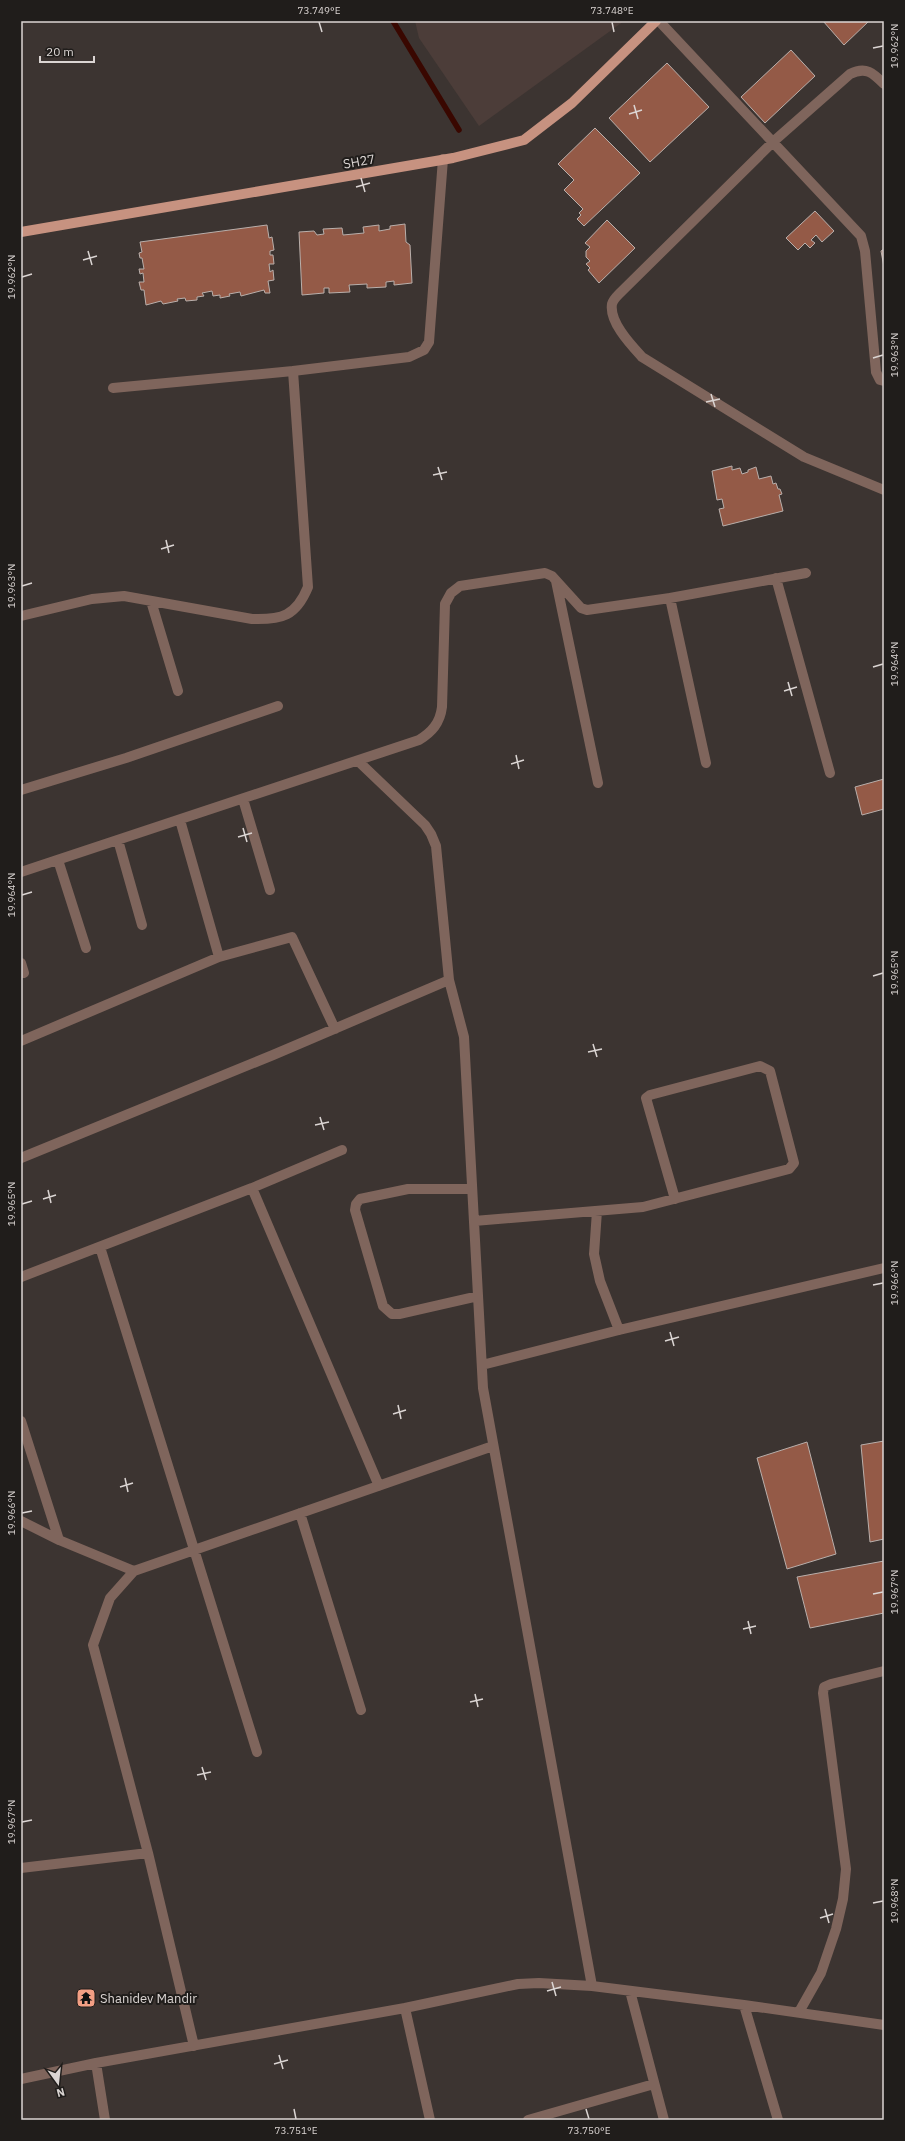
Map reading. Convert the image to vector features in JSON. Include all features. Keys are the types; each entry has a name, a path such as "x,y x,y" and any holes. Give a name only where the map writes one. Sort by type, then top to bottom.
{"main road":[{"name":"SH27","path":"21,232 482,152 524,140 572,103 657,21"}],"street":[{"path":"657,21 774,141 861,236 865,251 876,372 880,380 884,381"},
{"path":"884,84 870,71 865,69 854,72 774,141 618,294 612,303 612,311 622,334 642,357 804,458 884,490"},
{"path":"113,388 293,371 409,357 424,350 429,342 443,159"},
{"path":"21,616 62,605 124,596 252,619 272,620 285,615 302,600 308,587 293,371"},
{"path":"21,872 419,740 433,730 438,723 442,708 444,610 447,598 451,592 466,584 538,573 549,574 556,579 581,608 587,610 670,598 806,572"},
{"path":"776,578 830,773"},
{"path":"556,579 598,783"},
{"path":"670,598 706,763"},
{"path":"151,601 178,691"},
{"path":"21,790 126,758 278,706"},
{"path":"358,761 408,808 431,834 437,856 449,980 464,1037 483,1388 592,1986"},
{"path":"243,799 270,890"},
{"path":"180,820 219,957"},
{"path":"118,840 142,925"},
{"path":"58,860 86,948"},
{"path":"21,1041 219,957 292,937 335,1029"},
{"path":"21,963 24,973"},
{"path":"21,1158 335,1029 449,980"},
{"path":"474,1221 643,1207 675,1199 789,1169 794,1163 770,1071 766,1068 760,1066 650,1095 646,1098 675,1199"},
{"path":"21,1277 252,1188 342,1150"},
{"path":"252,1188 379,1486"},
{"path":"472,1189 397,1190 360,1199 356,1204 355,1210 383,1306 387,1311 399,1314 478,1296"},
{"path":"597,1211 594,1254 600,1281 619,1330"},
{"path":"100,1247 258,1752"},
{"path":"482,1365 619,1330 884,1268"},
{"path":"21,1421 60,1540"},
{"path":"194,2046 148,1853 93,1645 110,1598 134,1571 493,1446"},
{"path":"300,1514 361,1710"},
{"path":"21,1521 60,1540 134,1571"},
{"path":"799,2012 821,1973 836,1930 843,1899 846,1869 823,1693 824,1687 830,1684 884,1672"},
{"path":"21,1868 148,1853"},
{"path":"21,2079 96,2063 405,2008 518,1984 554,1982 592,1986 799,2012 884,2025"},
{"path":"630,1991 664,2120"},
{"path":"744,2005 778,2120"},
{"path":"405,2008 430,2120"},
{"path":"96,2063 105,2120"},
{"path":"528,2120 654,2084"}],"shaded area":[{"path":"415,21 624,21 479,126 419,38"}],"building":[{"path":"823,21 869,21 844,45"},
{"path":"791,50 815,76 765,123 741,97"},
{"path":"667,63 709,107 650,162 609,118"},
{"path":"595,128 640,173 584,226 577,219 581,215 579,213 583,209 564,190 574,180 558,164"},
{"path":"815,211 834,231 822,242 816,235 811,240 815,243 810,248 805,243 798,250 786,238"},
{"path":"607,220 635,248 599,283 588,270 590,268 586,264 590,261 586,257 586,251 590,247 585,243"},
{"path":"405,224 406,242 410,245 412,283 394,285 394,281 386,282 386,287 367,288 367,284 349,285 350,292 329,293 329,288 324,288 324,293 302,295 299,232 314,231 317,235 324,234 323,229 342,228 343,235 364,233 363,227 379,225 379,231 390,229 390,226"},
{"path":"267,225 269,238 272,237 274,250 270,251 270,255 273,255 274,264 269,264 270,272 273,270 274,280 268,281 270,293 265,293 264,290 241,296 240,292 229,294 230,296 220,298 220,295 213,296 212,291 202,293 204,296 197,297 197,300 186,301 185,298 163,304 161,301 146,305 144,290 141,290 139,282 144,282 143,273 140,274 139,269 144,269 142,258 140,258 139,253 142,252 140,242"},
{"path":"884,249 884,267 881,251"},
{"path":"732,466 732,470 740,468 742,474 756,467 759,479 771,476 773,484 776,483 782,494 779,495 783,511 723,526 719,509 724,508 722,499 717,500 712,471"},
{"path":"884,779 884,809 862,815 855,787"},
{"path":"884,1441 884,1539 870,1542 861,1445"},
{"path":"807,1442 836,1554 787,1569 757,1458"},
{"path":"884,1561 884,1613 810,1628 797,1577"}],"waterway":[{"path":"393,21 459,130"}],"place":[{"name":"Shanidev Mandir","path":"86,1998"}]}
